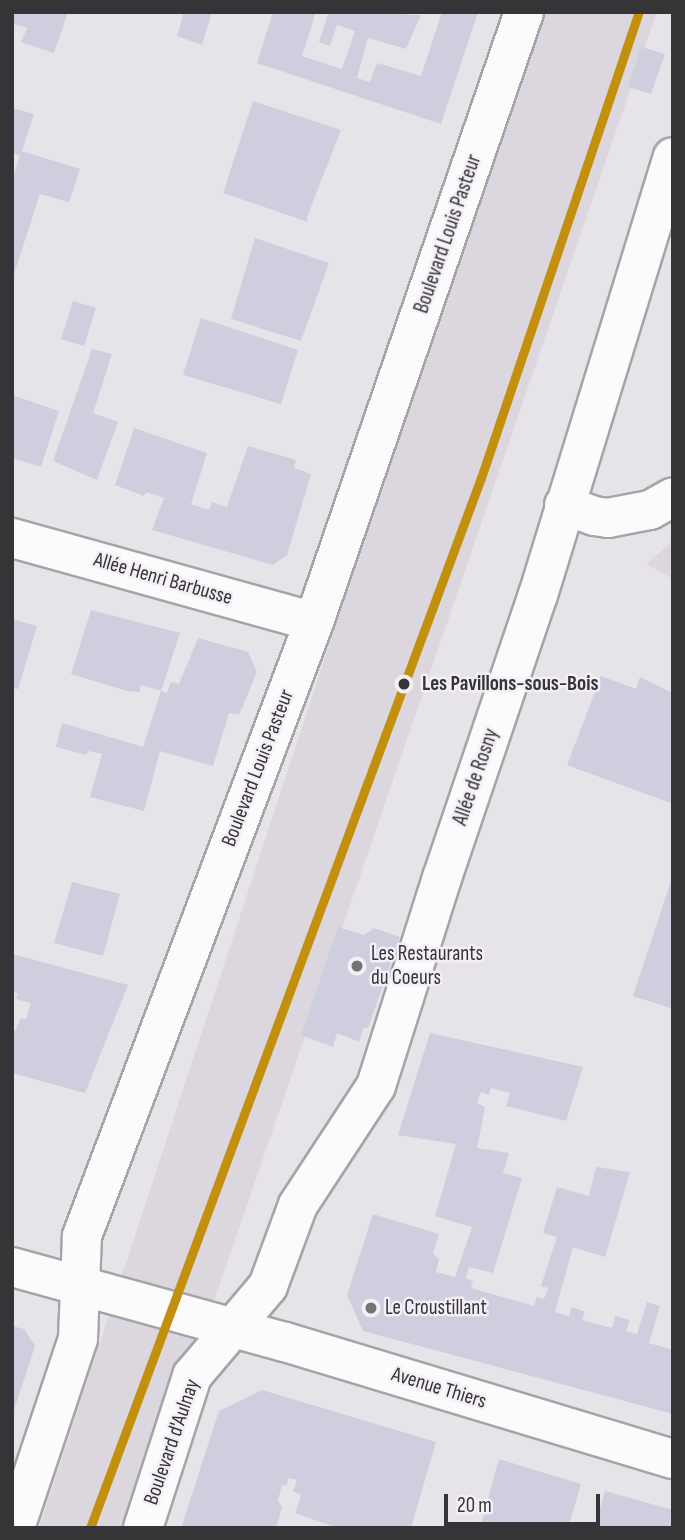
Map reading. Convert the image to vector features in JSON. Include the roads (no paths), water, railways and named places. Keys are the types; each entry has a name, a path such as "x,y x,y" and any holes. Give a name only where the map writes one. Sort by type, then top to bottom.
{"street":[{"name":"Boulevard Louis Pasteur","path":"15,1528 78,1339 82,1236 314,622 524,12"},
{"name":"Allée de Rosny","path":"219,1323 268,1286 298,1205 376,1086 564,505 673,157"},
{"path":"564,505 608,518 650,510 673,497"},
{"name":"Allée Henri Barbusse","path":"12,538 314,622"},
{"name":"Avenue Thiers","path":"12,1267 219,1323 673,1459"},
{"name":"Boulevard d'Aulnay","path":"143,1528 192,1376 219,1323"}],"place":[{"name":"Les Pavillons-sous-Bois","path":"404,684"},
{"name":"Les Restaurants du Coeurs","path":"357,966"},
{"name":"Le Croustillant","path":"371,1308"}]}
